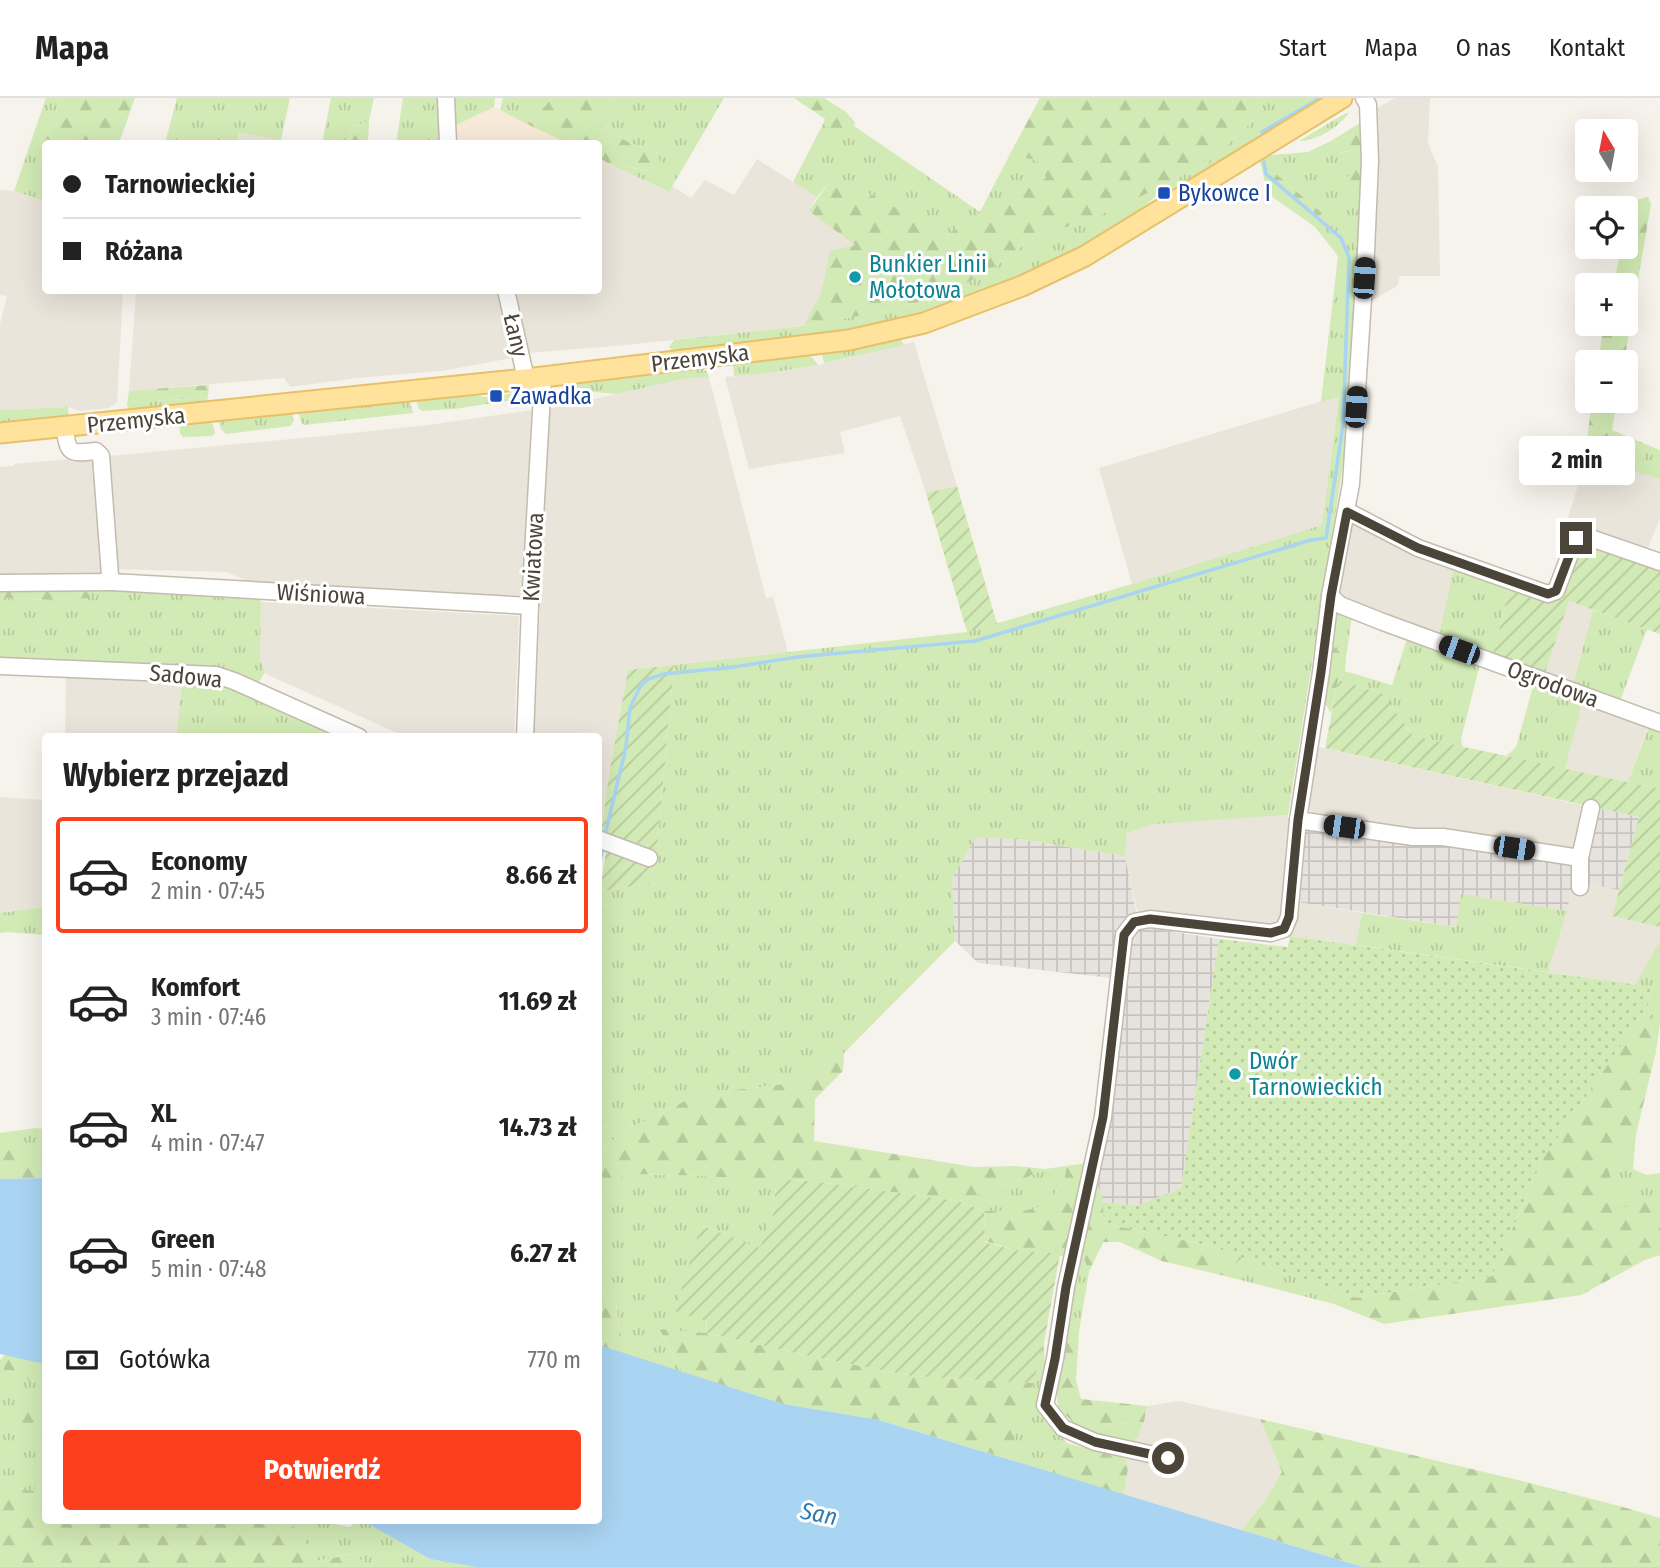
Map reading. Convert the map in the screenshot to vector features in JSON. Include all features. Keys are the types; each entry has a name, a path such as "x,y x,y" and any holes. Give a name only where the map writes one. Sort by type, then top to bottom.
{"main road":[{"name":"Przemyska","path":"0,433 535,378 849,340 924,323 1022,286 1085,256 1342,98"}],"street":[{"path":"446,98 447,140"},
{"path":"1168,1458 1095,1442 1063,1428 1045,1405 1066,1287 1103,1117 1124,935 1134,922 1150,919 1271,933 1284,929 1289,917 1298,820 1331,596 1351,484 1370,174 1368,105 1364,98"},
{"name":"Łany","path":"507,294 535,378"},
{"name":"Kwiatowa","path":"525,733 535,378"},
{"path":"64,427 71,451 96,451 101,456 112,582"},
{"path":"1347,512 1418,548 1548,594 1556,591 1576,538 1582,535 1660,562"},
{"name":"Wiśniowa","path":"0,583 112,582 530,606"},
{"name":"Ogrodowa","path":"1331,596 1340,605 1383,622 1660,723"},
{"name":"Sadowa","path":"0,666 216,675 350,733"},
{"path":"1580,887 1580,858 1591,808"},
{"path":"1298,820 1413,837 1443,837 1580,858"},
{"path":"602,840 649,858"}],"shaded area":[{"path":"1395,98 1430,98 1428,143 1438,167 1440,276 1400,276 1397,286 1370,302 1374,110"},
{"path":"494,107 561,140 456,140 456,125"},
{"path":"239,133 284,140 237,140"},
{"path":"602,159 668,192 672,186 691,198 705,180 734,195 757,159 817,197 809,211 856,245 830,252 821,293 803,326 527,353 512,294 602,294"},
{"path":"0,190 14,191 42,200 42,294 123,294 117,403 109,408 80,411 68,407 0,410 0,324 7,296 0,295"},
{"path":"136,294 501,294 517,357 442,371 290,387 284,378 129,391"},
{"path":"914,342 957,486 926,493 900,416 840,432 845,453 749,469 725,377 818,365"},
{"path":"709,377 766,598 773,597 788,652 628,670 602,826 602,733 534,733 549,409 683,379"},
{"path":"1339,396 1322,525 1132,584 1099,468"},
{"path":"532,410 521,596 248,582 227,572 113,569 109,456 428,425"},
{"path":"1585,454 1660,479 1660,518 1646,553 1567,521"},
{"path":"96,457 104,576 0,574 0,467"},
{"path":"1348,518 1454,566 1439,635 1341,599 1336,593"},
{"path":"1568,601 1593,610 1573,685 1544,676"},
{"path":"261,602 519,616 514,733 397,733 266,674 260,659"},
{"path":"66,677 182,683 176,733 65,733"},
{"path":"1583,701 1649,723 1628,782 1565,769"},
{"path":"1315,746 1586,806 1572,853 1312,814 1308,803"},
{"path":"0,797 42,800 42,907 0,913"},
{"path":"1598,808 1639,817 1619,890 1573,881 1567,911 1461,894 1457,927 1297,902 1303,826 1443,840 1585,861"},
{"path":"1288,815 1287,889 1282,914 1275,925 1266,927 1137,911 1125,856 1127,833 1154,823"},
{"path":"975,838 1018,839 1125,856 1139,926 1219,939 1181,1188 1137,1206 1104,1202 1098,1186 1101,1164 1087,1163 1112,978 978,963 955,941 952,879"},
{"path":"1573,881 1619,890 1612,916 1660,927 1660,940 1635,985 1548,972 1567,911"},
{"path":"1297,902 1362,913 1356,945 1290,936"},
{"path":"1179,1401 1260,1419 1282,1472 1268,1496 1242,1530 1124,1495 1128,1468 1126,1459 1144,1422 1147,1406"}],"green space":[{"path":"46,98 61,98 46,139 49,140 42,140 42,200 14,191"},
{"path":"61,98 135,98 120,140 46,139"},
{"path":"177,98 290,98 281,140 239,133 237,140 166,140"},
{"path":"331,98 374,98 369,121 351,127 350,140 323,140"},
{"path":"403,98 439,98 442,140 397,140"},
{"path":"451,98 495,98 494,107 456,125 452,122"},
{"path":"503,98 552,98 529,125 500,110"},
{"path":"552,98 616,98 600,127 630,143 658,153 661,165 649,171 608,163 602,160 602,140 561,140 529,125"},
{"path":"616,98 724,98 669,192 608,163 649,171 658,153 630,143 600,127"},
{"path":"794,98 824,98 846,112 855,122 854,126 847,132 836,131 823,124 825,119"},
{"path":"1040,98 1265,98 1254,120 1207,163 1128,203 1079,223 1036,236 991,269 946,295 885,311 803,326 821,293 830,251 855,245 809,211 834,175 947,235 970,218 1046,178 1037,160 1009,156"},
{"path":"1265,98 1327,98 1231,157 1155,197 1127,220 1066,257 996,290 927,312 854,330 676,353 669,347 674,340 803,326 885,311 946,295 991,269 1036,236 1079,223 1128,203 1207,163 1254,120"},
{"path":"1349,113 1327,132 1299,141"},
{"path":"369,121 368,140 350,140 351,127"},
{"path":"1360,123 1364,127 1364,152 1356,149 1335,154 1331,141"},
{"path":"823,124 842,132 854,126 980,212 1009,156 1037,160 1046,178 970,218 947,235 834,176 817,197 793,182"},
{"path":"1331,141 1336,154 1356,149 1364,152 1350,420 1288,815 1154,824 1127,833 1125,856 1018,839 975,838 952,879 955,941 844,1053 795,1083 699,1094 629,1128 602,1149 602,891 649,884 656,860 674,665 967,632 1322,525 1339,397 1321,402 1338,256 1315,227 1322,213 1275,173 1263,174 1260,161 1271,155 1308,152","holes":["1350,317 1350,393 1340,396 1341,324"]},
{"path":"1363,166 1360,204 1341,184 1355,168"},
{"path":"1275,173 1322,213 1315,227 1267,193 1263,174"},
{"path":"1648,197 1651,204 1638,280 1638,273 1616,273 1619,259 1638,259 1638,200"},
{"path":"1351,317 1350,393 1339,396 1341,324"},
{"path":"899,336 904,345 824,363 824,351"},
{"path":"1602,336 1628,336 1626,350 1600,350"},
{"path":"810,355 818,365 734,376 734,363"},
{"path":"699,365 709,377 683,379 616,394 569,388 578,380"},
{"path":"209,385 208,397 155,401 153,389"},
{"path":"153,389 155,401 208,397 206,404 129,412 129,391"},
{"path":"525,392 530,394 526,398 454,409 422,411 417,403 417,399 466,393 484,397"},
{"path":"408,400 413,413 304,425 299,414 301,411"},
{"path":"68,407 69,418 0,423 0,410"},
{"path":"289,412 294,420 291,426 226,434 219,422 221,419"},
{"path":"1590,413 1615,413 1612,430 1650,446 1636,472 1585,454"},
{"path":"209,420 215,433 212,436 183,437 180,433 179,425"},
{"path":"1650,446 1660,450 1660,479 1636,472"},
{"path":"957,486 997,624 967,632 926,493"},
{"path":"1583,541 1660,568 1660,634 1569,601 1544,676 1493,655 1510,585 1550,600 1562,599"},
{"path":"1454,566 1510,585 1493,655 1439,635"},
{"path":"0,587 90,589 91,598 0,598"},
{"path":"90,589 258,595 261,602 260,659 265,672 259,682 225,670 0,660 0,598 90,598"},
{"path":"1334,610 1352,616 1346,658 1330,643"},
{"path":"1593,610 1647,629 1620,701 1573,685"},
{"path":"1408,636 1480,664 1461,739 1463,747 1413,736 1383,694 1338,680 1345,671 1392,685"},
{"path":"1330,643 1346,658 1345,671 1338,680 1331,714 1323,699"},
{"path":"674,665 656,860 649,884 602,891 606,851 602,826 628,670"},
{"path":"1338,680 1383,694 1413,736 1660,789 1660,927 1612,916 1639,817 1325,748"},
{"path":"182,683 236,685 338,733 176,733"},
{"path":"1534,683 1583,701 1565,769 1506,756 1516,747"},
{"path":"1653,715 1660,717 1660,789 1628,782"},
{"path":"1461,894 1567,911 1548,972 1356,945 1362,913 1456,927"},
{"path":"42,907 42,935 0,933 0,913"},
{"path":"1290,936 1652,987 1648,1006 1542,1160 1492,1276 1355,1298 1211,1246 1103,1223 1104,1202 1137,1206 1181,1188 1219,939 1288,947"},
{"path":"1660,940 1660,1023 1656,1052 1648,1006 1652,988 1635,985"},
{"path":"1648,1006 1656,1052 1636,1134 1609,1171 1619,1209 1660,1197 1660,1255 1645,1260 1581,1295 1384,1324 1334,1304 1336,1291 1355,1298 1492,1276 1542,1160"},
{"path":"844,1053 843,1071 815,1099 814,1141 974,1167 1016,1166 1045,1169 958,1201 812,1181 676,1175 626,1174 602,1190 602,1149 629,1128 699,1094 795,1083"},
{"path":"42,1129 42,1145 0,1145 0,1133"},
{"path":"1636,1134 1633,1169 1647,1175 1660,1173 1660,1197 1618,1210 1609,1171"},
{"path":"0,1145 42,1145 42,1178 0,1179"},
{"path":"1087,1163 1068,1257 1014,1250 985,1241 984,1211 1014,1212 1033,1209 1050,1199 1057,1191 1065,1177 1066,1166"},
{"path":"1066,1166 1066,1178 1053,1196 1039,1208 1019,1212 984,1211 958,1201 1045,1169"},
{"path":"625,1174 777,1179 772,1219 760,1249 702,1225 707,1333 659,1330 683,1373 628,1355 619,1329 616,1301 602,1295 602,1190"},
{"path":"1099,1175 1098,1186 1104,1202 1103,1223 1211,1246 1242,1257 1225,1276 1162,1261 1120,1242 1103,1242 1089,1272 1081,1250 1093,1180"},
{"path":"777,1179 812,1181 958,1201 984,1211 985,1242 1014,1250 1060,1254 1044,1343 1033,1383 912,1376 809,1356 707,1333 707,1321 675,1311 701,1225 760,1248 772,1219"},
{"path":"1081,1250 1089,1272 1079,1331 1066,1317"},
{"path":"1242,1257 1336,1291 1334,1304 1225,1276"},
{"path":"602,1295 616,1301 619,1329 628,1355 602,1346"},
{"path":"1066,1317 1079,1331 1076,1380 1081,1399 1147,1406 1144,1422 1078,1427 1058,1408 1055,1383"},
{"path":"659,1329 707,1333 912,1376 1033,1383 1008,1459 879,1420 783,1404 683,1373"},
{"path":"1044,1343 1045,1368 1040,1398 1047,1423 1067,1443 1053,1449 1059,1475 1008,1459"},
{"path":"6,1354 42,1363 42,1384 0,1368 0,1360"},
{"path":"0,1368 42,1384 42,1408 19,1399 14,1430 42,1443 42,1485 30,1491 0,1482"},
{"path":"19,1399 42,1408 42,1443 14,1430 11,1409"},
{"path":"1260,1419 1518,1480 1660,1518 1660,1567 1363,1567 1242,1530 1268,1496 1282,1472"},
{"path":"1144,1422 1134,1443 1107,1438 1077,1427"},
{"path":"1067,1443 1126,1459 1128,1468 1124,1495 1059,1475 1053,1449"},
{"path":"0,1482 30,1491 42,1485 42,1524 287,1524 296,1528 317,1561 353,1554 372,1567 0,1567"},
{"path":"287,1524 337,1524 350,1527 353,1524 368,1524 430,1559 476,1567 372,1567 352,1554 317,1561 296,1528"}],"water":[{"path":"42,1178 42,1363 0,1354 0,1179"},
{"name":"San","path":"602,1346 783,1404 879,1420 1363,1567 476,1567 430,1559 368,1524 602,1524"}],"waterway":[{"path":"1262,132 1320,98"},
{"path":"606,831 626,747 630,708 640,687 648,679 664,674 797,657 975,641 1311,540 1326,538 1343,425 1349,257 1341,238 1266,174 1264,162"},
{"path":"602,852 603,848"}],"place":[{"name":"Bykowce I","path":"1164,193"},
{"name":"Bunkier Linii Mołotowa","path":"855,277"},
{"name":"Zawadka","path":"496,396"},
{"name":"Dwór Tarnowieckich","path":"1235,1074"}],"route":[{"path":"1168,1458 1095,1442 1063,1428 1045,1405 1066,1287 1103,1117 1124,935 1134,922 1150,919 1271,933 1284,929 1289,917 1298,820 1331,596 1347,512 1418,548 1548,594 1556,591 1576,538"}]}
